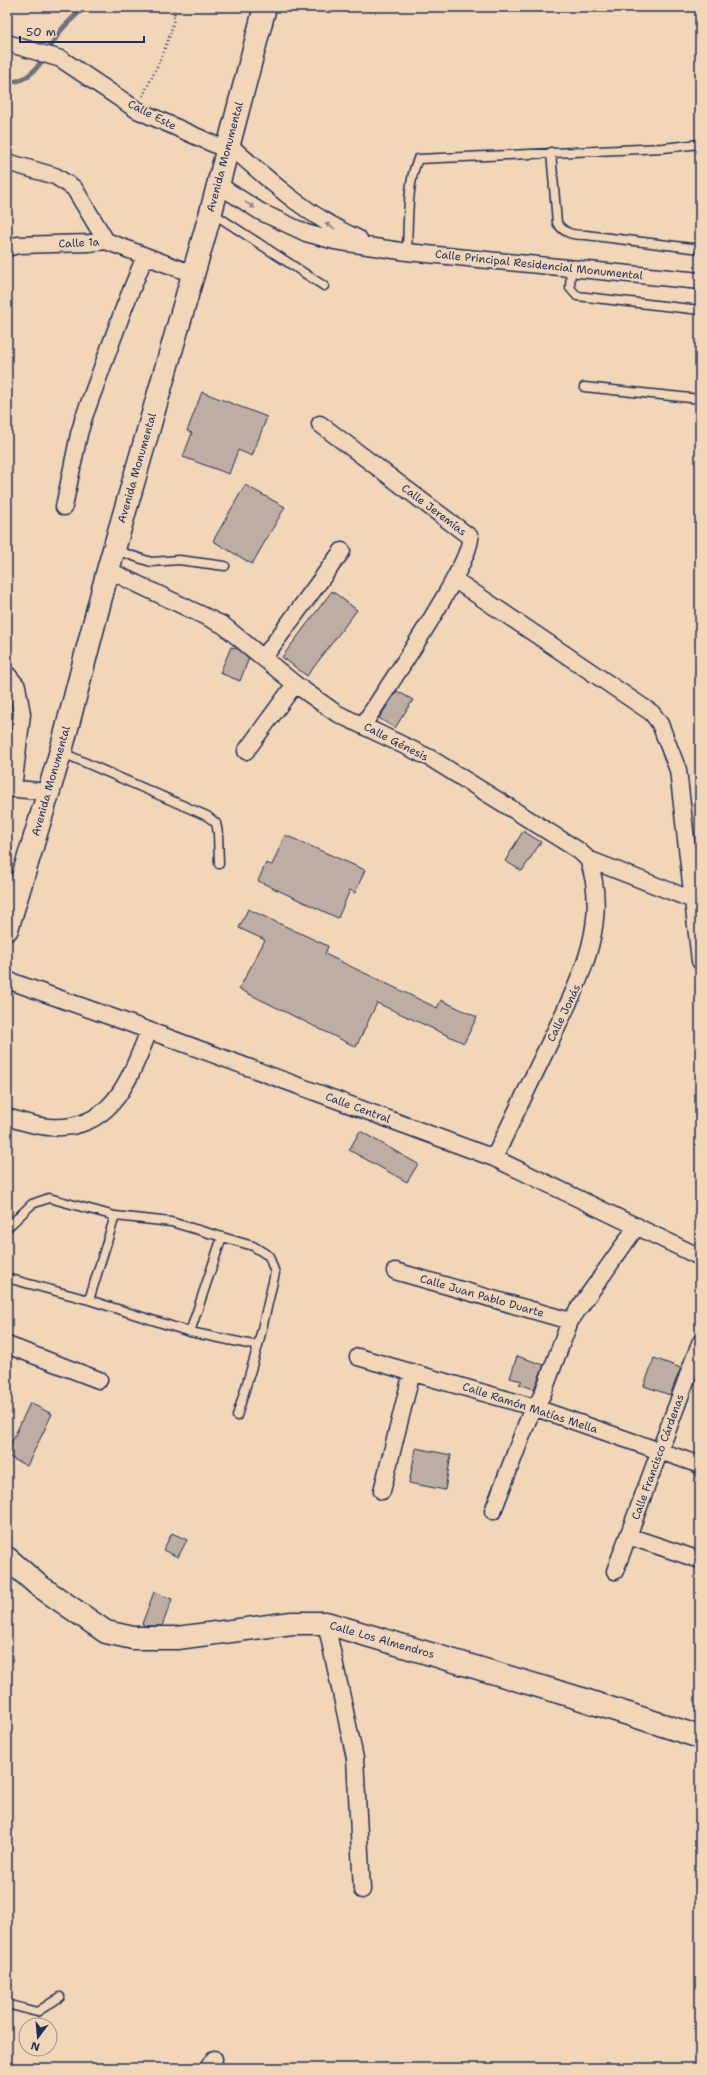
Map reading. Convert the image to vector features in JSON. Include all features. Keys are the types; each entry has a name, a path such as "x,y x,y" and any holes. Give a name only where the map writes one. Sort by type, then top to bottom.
{"main road":[{"name":"Avenida Monumental","path":"7,929 61,751 108,570 211,212 217,184 266,7"},
{"name":"Calle Los Almendros","path":"7,1558 38,1585 106,1632 133,1638 177,1638 292,1623 326,1623 572,1696 700,1737"}],"street":[{"name":"Calle Este","path":"7,43 61,59 137,110 227,147"},
{"name":"Calle Principal Residencial Monumental","path":"227,147 284,194 321,220 379,248"},
{"path":"7,162 55,176 74,188 106,241"},
{"name":"Calle Principal Residencial Monumental","path":"217,184 268,216 306,233 335,241 407,252 700,281"},
{"path":"268,216 284,194"},
{"name":"Calle 1a","path":"7,248 18,245 82,244 106,241 193,274"},
{"path":"64,507 84,417 124,308 145,256"},
{"name":"Calle Jeremías","path":"320,424 470,537 471,544 455,580 364,725"},
{"path":"264,657 342,552"},
{"name":"Calle Génesis","path":"108,570 223,625 264,657 295,684 336,713 364,725 430,758 578,850 588,859 693,900"},
{"path":"455,580 652,713 660,724 678,770 700,961"},
{"path":"7,674 17,686 22,714 10,788 48,792"},
{"path":"246,751 295,684"},
{"name":"Calle Jonás","path":"494,1158 566,1008 589,955 596,903 594,877 588,859"},
{"name":"Calle Central","path":"7,980 494,1158 700,1257"},
{"path":"7,1117 48,1127 66,1127 81,1124 106,1112 132,1073 149,1031"},
{"path":"493,1511 533,1407 539,1401 543,1393 570,1321 637,1226"},
{"name":"Calle Juan Pablo Duarte","path":"395,1271 570,1321"},
{"path":"7,1345 99,1380"},
{"name":"Calle Francisco Cárdenas","path":"615,1571 700,1345"},
{"name":"Calle Ramón Matías Mella","path":"358,1356 533,1407 700,1465"},
{"path":"382,1491 412,1372"},
{"path":"628,1536 700,1560"},
{"path":"326,1623 355,1758 362,1890"}],"lane":[{"path":"407,252 412,180 414,167 418,159 663,148 700,144"},
{"path":"551,152 558,222 563,230 572,235 586,235 700,249"},
{"path":"211,212 324,286"},
{"path":"571,268 570,288 577,296 700,310"},
{"path":"584,387 700,398"},
{"path":"114,550 151,562 179,560 225,566"},
{"path":"61,751 208,816 216,823 219,864"},
{"path":"7,1228 32,1204 49,1198 115,1216 170,1222 253,1246 269,1256 275,1272 258,1346 237,1416"},
{"path":"89,1300 115,1216"},
{"path":"190,1332 222,1237"},
{"path":"7,1278 89,1300 190,1332 258,1346"},
{"path":"7,2004 37,2012 60,1998"}],"path":[{"path":"137,110 172,28 175,10 173,7"}],"building":[{"path":"202,392 267,417 252,456 238,450 229,474 183,457 192,433 187,431"},
{"path":"245,485 285,507 252,564 213,541"},
{"path":"332,591 357,610 307,676 282,657"},
{"path":"231,647 238,649 249,658 240,681 220,673"},
{"path":"397,691 413,700 395,728 379,718"},
{"path":"523,831 541,842 522,871 505,861"},
{"path":"285,835 365,870 355,893 350,890 338,918 258,881 266,863 272,865"},
{"path":"248,909 328,946 325,954 437,1008 441,1000 477,1017 464,1043 377,1003 356,1047 239,989 265,940 239,928"},
{"path":"360,1131 418,1164 407,1182 349,1150"},
{"path":"517,1356 544,1365 534,1389 519,1384 522,1381 510,1378"},
{"path":"654,1358 681,1368 670,1395 644,1386"},
{"path":"30,1403 52,1414 27,1466 7,1456 7,1452"},
{"path":"416,1448 451,1455 445,1490 409,1483"},
{"path":"172,1533 187,1540 178,1557 163,1550"},
{"path":"154,1592 172,1599 162,1626 145,1626 142,1624"}],"waterway":[{"path":"7,82 18,81 34,71 62,29 85,7"}]}
